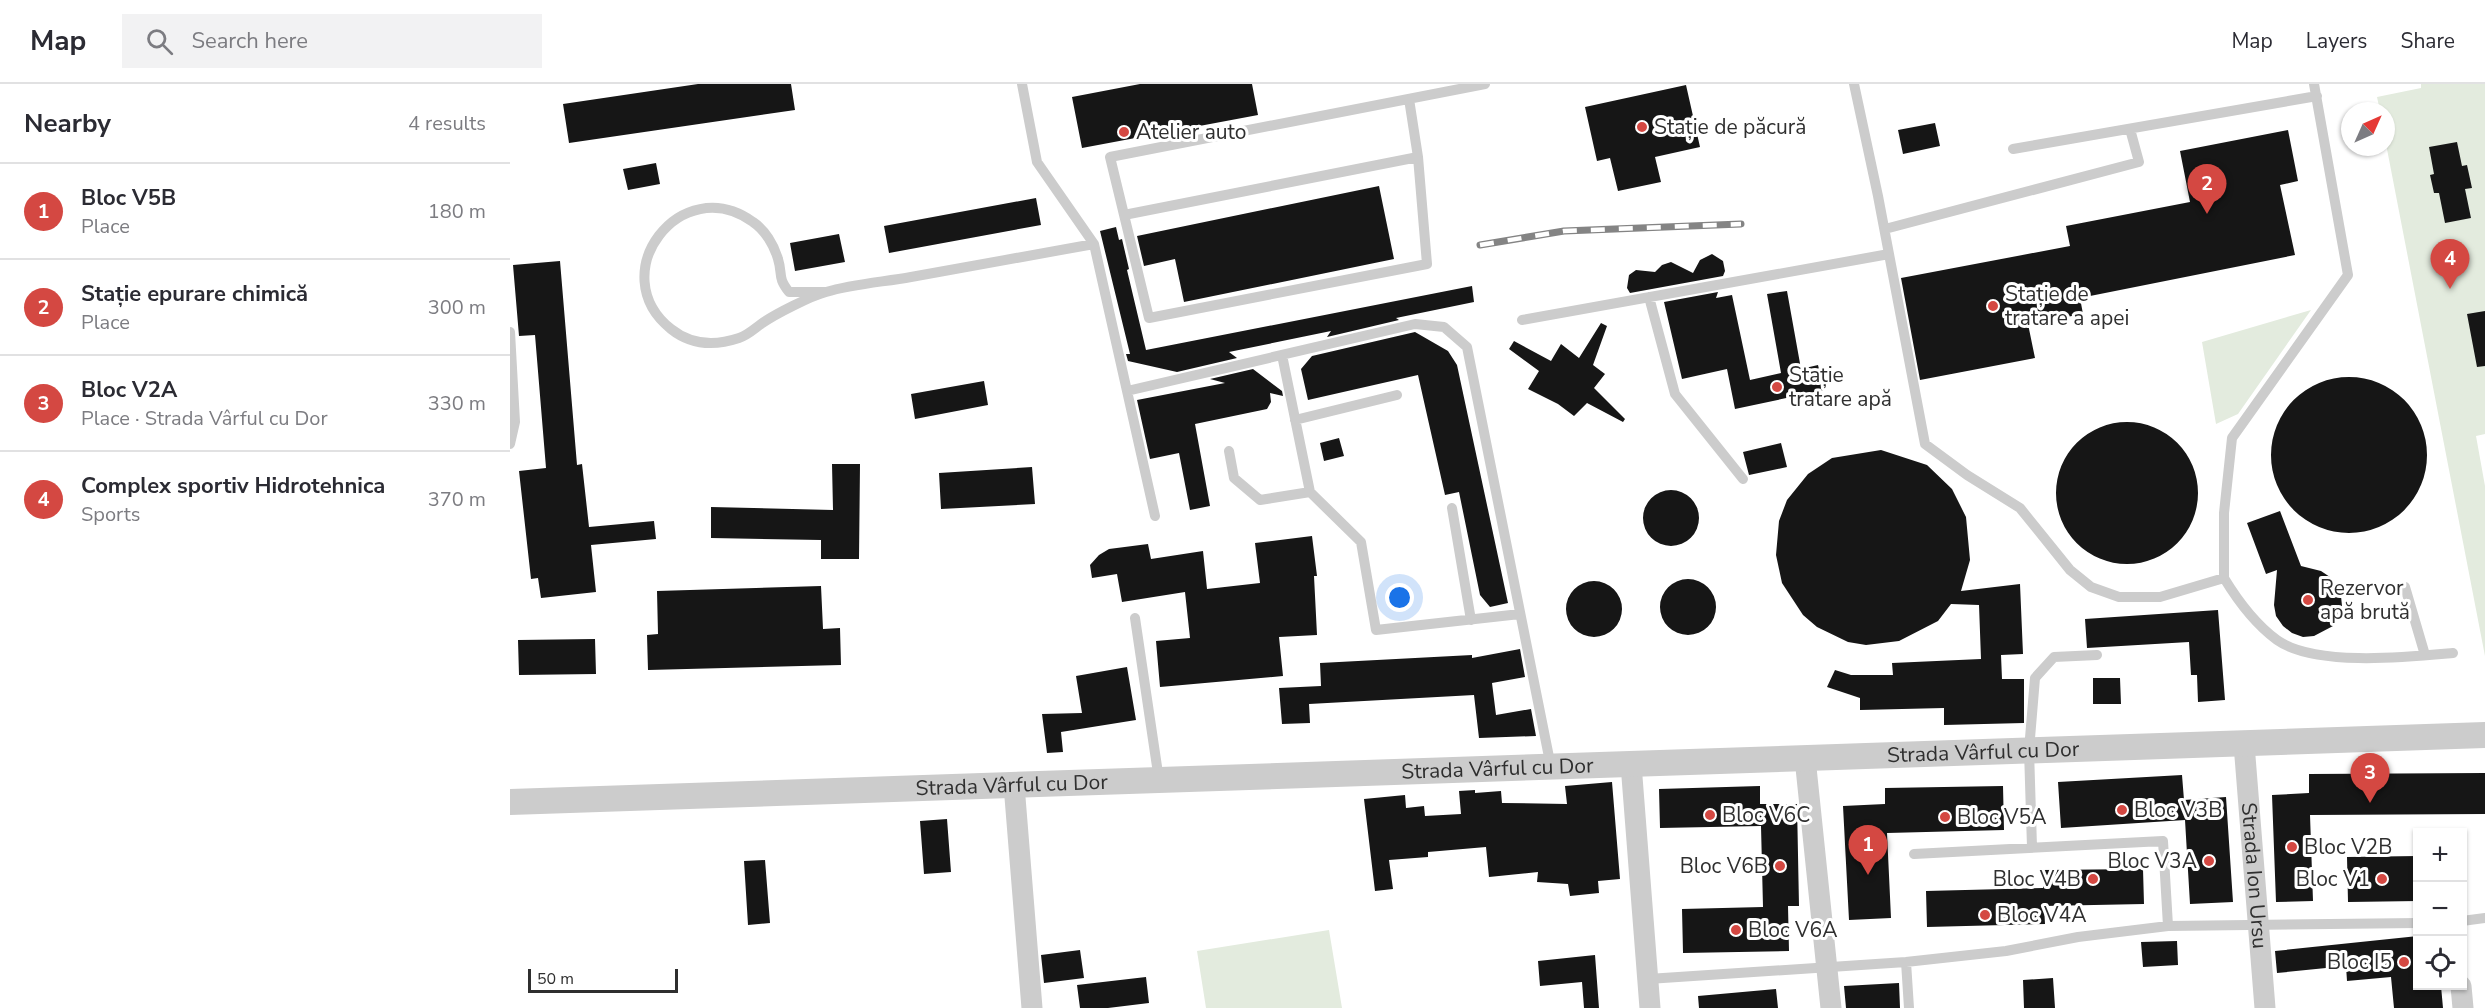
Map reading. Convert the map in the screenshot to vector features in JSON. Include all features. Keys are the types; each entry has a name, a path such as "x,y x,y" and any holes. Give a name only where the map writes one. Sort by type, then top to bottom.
{"street":[{"name":"Strada Vârful cu Dor","path":"510,802 2485,735"},
{"name":"Strada Ion Ursu","path":"2244,744 2265,1008"},
{"path":"1805,758 1831,1008"},
{"path":"1631,764 1650,1008"},
{"path":"1014,785 1032,1008"},
{"path":"2462,990 2463,1008"}],"lane":[{"path":"1022,84 1036,162 1094,244 1155,516"},
{"path":"1409,99 1418,157 1427,264 1149,318 1110,158 1485,84"},
{"path":"1854,84 1890,254 1925,444 1967,475 2020,508 2070,570 2091,587 2119,597 2160,597 2224,578"},
{"path":"2314,84 2348,275 2232,438 2224,513 2224,578 2239,603 2278,641 2313,654 2379,659 2453,653"},
{"path":"2013,149 2317,96"},
{"path":"1885,229 2139,162 2130,129"},
{"path":"1124,215 1418,157"},
{"path":"825,292 763,322 745,336 723,344 701,343 679,336 662,322 649,303 644,281 646,258 656,237 671,221 691,211 713,207 745,217 755,223 770,239 779,260 781,282 789,292 825,292 1094,244"},
{"path":"1522,320 1890,254"},
{"path":"1649,297 1675,394 1743,479"},
{"path":"1127,391 1415,324 1444,327 1467,347 1551,767"},
{"path":"510,332 515,422 510,444"},
{"path":"1282,355 1310,492 1360,542 1376,630 1520,614"},
{"path":"1295,420 1397,395"},
{"path":"1229,451 1234,477 1260,500 1310,492"},
{"path":"1452,508 1471,620"},
{"path":"2405,587 2425,655"},
{"path":"1135,618 1159,780"},
{"path":"2032,847 2029,750 2035,678 2054,657 2097,655"},
{"path":"1914,854 2163,841 2168,926"},
{"path":"2467,920 2485,918"},
{"path":"1648,979 1906,962 2006,951 2078,937 2168,926 2413,923"},
{"path":"1906,962 1910,1008"}],"shaded area":[{"path":"2421,84 2485,84 2485,434 2476,436 2485,486 2485,656 2388,156 2395,156 2395,102 2378,102 2377,97 2421,88"},
{"path":"2311,310 2238,414 2216,424 2202,342"},
{"path":"1329,930 1342,1008 1206,1008 1197,951"}],"building":[{"path":"698,84 791,84 795,110 569,143 563,104"},
{"name":"Atelier auto","path":"1140,84 1252,84 1258,115 1082,148 1072,97"},
{"name":"Stație de păcură","path":"1686,85 1700,147 1655,157 1661,182 1618,191 1610,158 1597,161 1585,107"},
{"path":"1935,123 1940,146 1903,154 1898,130"},
{"path":"2288,130 2298,181 2280,185 2295,255 2080,298 2083,314 2028,324 2035,358 1920,380 1901,278 2070,246 2066,226 2190,202 2180,151"},
{"path":"2457,142 2462,166 2467,165 2472,188 2465,189 2471,218 2445,223 2439,193 2434,193 2430,175 2434,174 2429,147"},
{"path":"656,163 660,184 628,190 623,169"},
{"path":"1379,186 1394,259 1184,302 1175,259 1144,266 1137,236"},
{"path":"1036,198 1041,225 889,253 884,226"},
{"path":"1116,227 1119,240 1122,239 1146,350 1472,286 1474,302 1396,318 1399,320 1327,337 1331,331 1229,352 1237,358 1177,372 1128,361 1126,354 1130,354 1100,231"},
{"path":"839,234 845,262 795,271 790,243"},
{"path":"1712,254 1723,261 1725,271 1723,276 1630,293 1627,288 1629,275 1636,270 1655,272 1662,265 1671,262 1693,273 1700,260"},
{"path":"560,261 577,465 582,464 589,527 654,521 656,539 591,545 596,592 541,598 538,578 531,579 519,471 546,468 535,335 519,336 513,265"},
{"path":"1787,291 1801,369 1818,365 1824,390 1735,409 1727,369 1682,379 1664,302 1718,292 1716,298 1732,295 1750,380 1781,373 1767,294"},
{"path":"2485,311 2485,366 2477,367 2467,314"},
{"path":"1601,323 1607,326 1593,365 1605,374 1594,388 1625,419 1623,422 1587,403 1574,416 1558,404 1528,389 1539,371 1509,349 1514,341 1551,361 1561,344 1579,358"},
{"path":"1415,332 1448,351 1457,365 1508,603 1490,607 1480,595 1459,492 1445,495 1418,375 1308,400 1301,369 1312,356"},
{"path":"1253,369 1282,391 1283,396 1270,393 1271,402 1267,409 1195,424 1210,506 1190,510 1179,453 1150,459 1137,400 1225,383 1210,379"},
{"path":"2349,377 2379,383 2404,400 2421,425 2427,455 2421,485 2404,510 2379,527 2349,533 2319,527 2294,510 2277,485 2271,455 2277,425 2294,400 2319,383"},
{"path":"984,381 988,405 915,419 911,394"},
{"path":"2127,422 2154,428 2177,443 2192,466 2198,493 2192,520 2177,543 2154,558 2127,564 2100,558 2077,543 2062,520 2056,493 2062,466 2077,443 2100,428"},
{"path":"1339,438 1344,456 1324,461 1320,443"},
{"path":"1781,443 1787,467 1749,475 1743,452"},
{"path":"1881,450 1927,465 1952,489 1966,517 1970,560 1961,591 2020,584 2023,654 2001,655 2002,679 2024,679 2024,723 1944,725 1944,708 1860,710 1860,698 1827,687 1835,670 1851,675 1893,675 1892,663 1981,659 1979,605 1951,604 1938,621 1899,641 1866,645 1848,642 1817,627 1803,615 1782,583 1776,555 1779,521 1787,500 1808,474 1832,458"},
{"path":"832,464 860,464 859,559 821,559 821,540 711,538 711,507 833,510"},
{"path":"1032,467 1035,504 941,509 939,473"},
{"path":"1666,490 1676,490 1691,498 1697,507 1699,518 1697,529 1691,538 1676,546 1666,546 1655,541 1648,534 1643,523 1643,513 1648,502 1655,495"},
{"name":"Rezervor apă brută","path":"2280,511 2301,566 2321,571 2330,577 2341,596 2342,606 2333,626 2314,636 2303,637 2292,633 2276,616 2274,605 2277,570 2266,574 2247,523"},
{"path":"1312,536 1317,576 1314,576 1317,635 1279,637 1283,676 1160,687 1156,641 1190,638 1185,592 1122,602 1117,574 1092,578 1090,565 1099,555 1109,549 1148,544 1151,559 1203,551 1207,589 1260,583 1255,543"},
{"path":"1688,579 1699,581 1708,587 1714,596 1716,607 1714,618 1708,627 1699,633 1688,635 1677,633 1668,627 1662,618 1660,607 1662,596 1668,587 1677,581"},
{"path":"1589,581 1599,581 1614,589 1620,598 1622,609 1620,620 1614,629 1599,637 1589,637 1578,632 1571,625 1566,614 1566,604 1571,593 1578,586"},
{"path":"821,586 823,629 840,628 841,665 648,670 647,635 658,634 657,591"},
{"path":"2218,610 2225,700 2198,702 2197,675 2191,675 2189,642 2087,648 2085,619"},
{"path":"595,639 596,674 519,675 518,640"},
{"path":"1520,649 1525,677 1492,683 1496,715 1531,709 1536,736 1479,738 1474,695 1309,704 1310,723 1282,724 1279,688 1321,686 1320,663 1472,655 1472,658"},
{"path":"1127,667 1136,720 1061,732 1063,752 1047,753 1042,714 1082,713 1076,676"},
{"path":"2093,678 2120,678 2121,704 2093,704"},
{"path":"2485,773 2485,814 2310,815 2313,901 2276,902 2272,795 2309,793 2309,774"},
{"path":"2182,775 2184,800 2226,797 2233,902 2190,904 2185,820 2061,828 2058,782"},
{"path":"1612,782 1620,879 1598,881 1599,893 1570,896 1568,884 1537,882 1538,872 1489,877 1486,847 1428,852 1428,857 1389,860 1393,889 1375,891 1364,799 1405,795 1406,808 1424,806 1425,816 1461,814 1459,791 1475,790 1475,793 1501,791 1502,803 1567,804 1565,786"},
{"path":"1760,786 1760,804 1797,804 1799,906 1788,906 1789,951 1683,953 1682,909 1763,907 1761,826 1660,828 1659,789"},
{"path":"2003,786 2004,830 1887,833 1891,918 1849,920 1843,806 1885,804 1885,788"},
{"path":"947,819 951,872 924,874 920,821"},
{"name":"Bloc V1","path":"2413,856 2413,901 2348,902 2347,857"},
{"path":"765,860 770,923 748,925 744,861"},
{"path":"2143,869 2144,904 2044,906 2045,924 1927,927 1926,891 2043,888 2043,870"},
{"path":"2413,937 2413,990 2441,990 2443,1008 2394,1008 2391,977 2347,981 2346,966 2277,973 2275,951"},
{"path":"2177,941 2178,965 2143,967 2141,942"},
{"path":"1080,950 1084,978 1044,983 1041,955"},
{"path":"1595,955 1599,1008 1584,1008 1582,982 1540,986 1538,961"},
{"path":"1146,977 1149,1003 1108,1008 1080,1008 1077,985"},
{"path":"2053,978 2055,1008 2024,1008 2023,980"},
{"path":"1899,983 1900,1008 1846,1008 1844,986"},
{"path":"1776,989 1778,1008 1699,1008 1698,996"}],"railway":[{"path":"1480,245 1564,231 1741,224"}],"place":[{"name":"Stație de păcură","path":"1642,127"},
{"name":"Atelier auto","path":"1124,132"},
{"name":"Stație epurare chimică","path":"2207,214"},
{"name":"Complex sportiv Hidrotehnica","path":"2450,289"},
{"name":"Stație de tratare a apei","path":"1993,306"},
{"name":"Stație tratare apă","path":"1777,387"},
{"name":"Rezervor apă brută","path":"2308,600"},
{"name":"Bloc V2A","path":"2370,803"},
{"name":"Bloc V3B","path":"2122,810"},
{"name":"Bloc V6C","path":"1710,815"},
{"name":"Bloc V5A","path":"1945,817"},
{"name":"Bloc V2B","path":"2292,847"},
{"name":"Bloc V3A","path":"2209,861"},
{"name":"Bloc V6B","path":"1780,866"},
{"name":"Bloc V5B","path":"1868,875"},
{"name":"Bloc V4B","path":"2093,879"},
{"name":"Bloc V1","path":"2382,879"},
{"name":"Bloc V4A","path":"1985,915"},
{"name":"Bloc V6A","path":"1736,930"},
{"name":"Bloc I5","path":"2404,962"}]}
